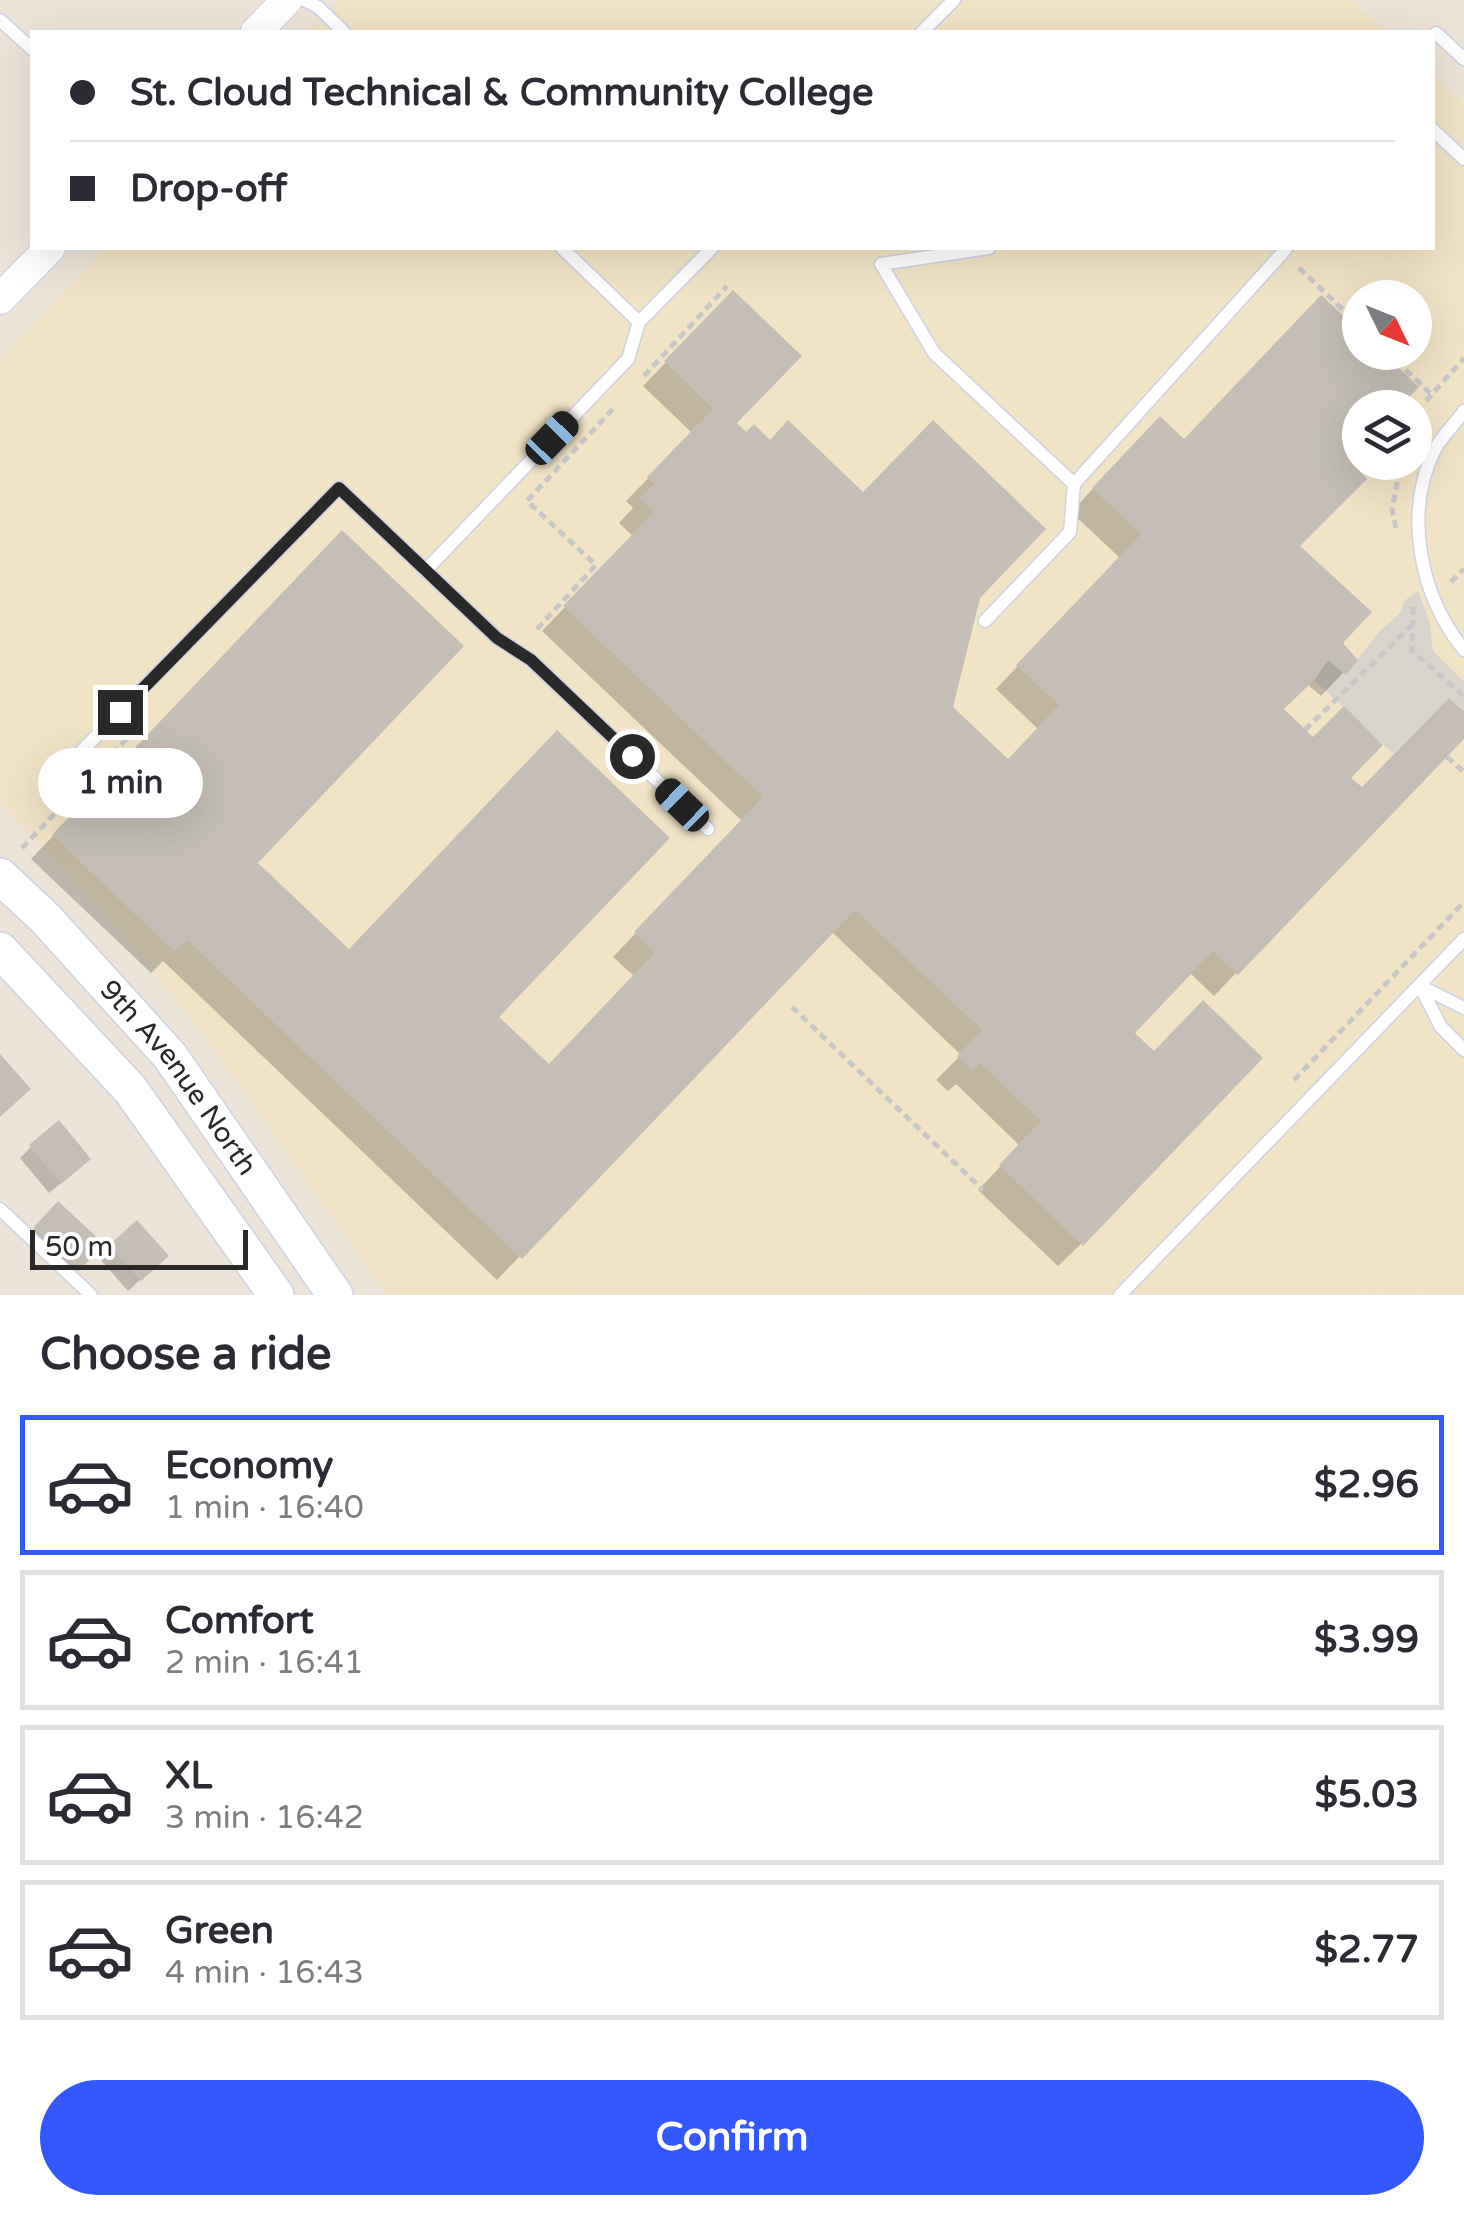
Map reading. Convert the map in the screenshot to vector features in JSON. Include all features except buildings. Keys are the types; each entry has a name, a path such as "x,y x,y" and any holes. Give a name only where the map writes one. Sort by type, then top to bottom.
{"main road":[{"name":"9th Avenue North","path":"0,876 46,918 170,1056 335,1295"},
{"name":"9th Avenue North","path":"0,950 130,1089 276,1295"}],"street":[{"path":"258,30 288,0"},
{"path":"0,299 48,250"}],"lane":[{"path":"304,0 318,7 342,30"},
{"path":"924,30 954,0"},
{"path":"0,20 30,47"},
{"path":"1436,33 1464,59"},
{"path":"1435,132 1464,159"},
{"path":"564,250 640,322"},
{"path":"425,571 628,358 640,322 710,250"},
{"path":"976,250 882,264 934,354 1074,484"},
{"path":"984,621 1070,532 1074,484 1286,250"},
{"path":"1464,412 1436,448 1417,507 1426,582 1464,650"},
{"path":"64,768 339,488 497,638 531,660 708,829"},
{"path":"1120,1295 1464,939"},
{"path":"1420,986 1464,1008"},
{"path":"1420,986 1440,1027 1464,1050"},
{"path":"0,1209 92,1295"}],"path":[{"path":"1300,268 1342,309"},
{"path":"632,388 684,327 727,286"},
{"path":"1432,392 1464,358"},
{"path":"1406,370 1426,390"},
{"path":"537,629 596,565 527,501 619,402"},
{"path":"1451,582 1464,569"},
{"path":"1305,730 1413,624"},
{"path":"1447,756 1464,772"},
{"path":"1294,1080 1464,902"},
{"path":"792,1007 983,1190"}],"shaded area":[{"path":"340,0 1351,0 1384,30 311,30"},
{"path":"1435,77 1464,104 1464,1293 387,1295 199,1028 115,925 0,802 0,360 104,250 1435,250"},
{"path":"1418,591 1430,623 1433,651 1464,682 1464,711 1449,698 1394,754 1314,680 1328,660 1346,675 1377,634 1401,612 1404,601"}],"route":[{"path":"120,712 339,488 497,638 531,660 632,756"}]}
